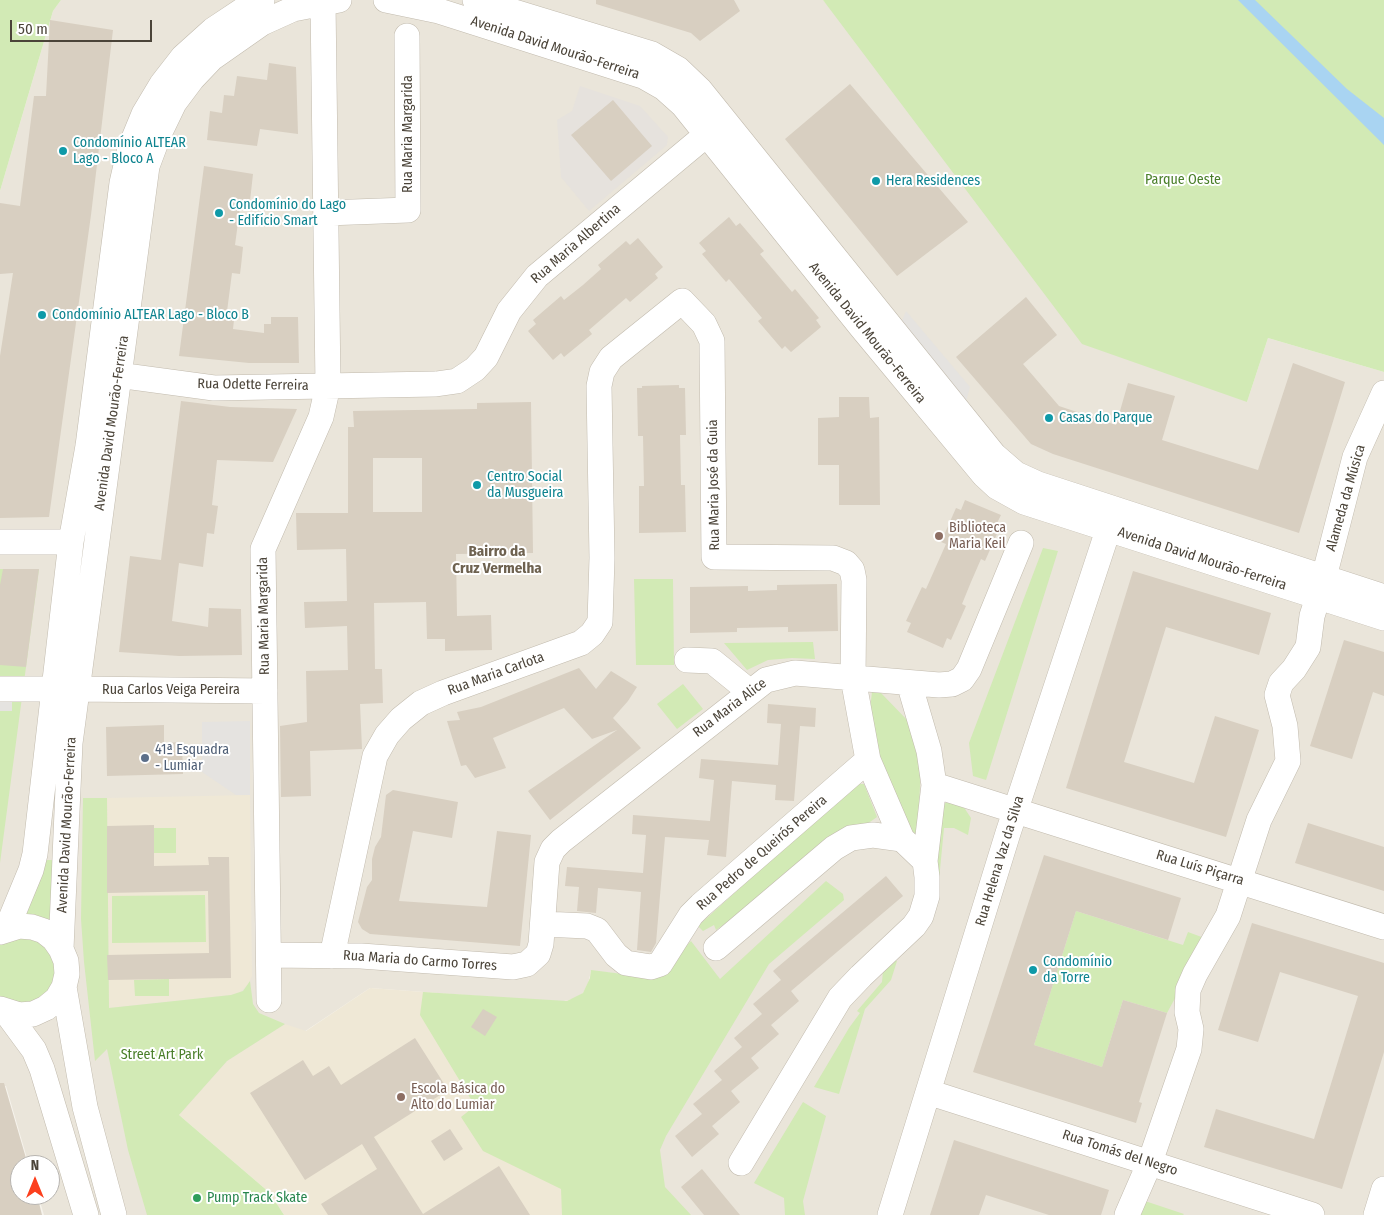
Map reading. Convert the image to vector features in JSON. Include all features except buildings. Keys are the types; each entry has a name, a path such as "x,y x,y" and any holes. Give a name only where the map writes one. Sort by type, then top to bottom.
{"street":[{"name":"Avenida David Mourão-Ferreira","path":"3,930 32,870 66,689 108,374 122,183 130,148 144,114 162,84 183,57 213,30 246,8 262,0"},
{"name":"Avenida David Mourão-Ferreira","path":"386,0 439,11 643,76 664,88 683,105 715,128 994,455 1016,474 1111,519 1321,587 1384,618"},
{"name":"Avenida David Mourão-Ferreira","path":"474,0 652,54 678,69 700,90 715,128"},
{"name":"Avenida David Mourão-Ferreira","path":"64,986 67,974 66,961 61,949 68,769 66,689 71,542 108,374 147,166 159,134 174,103 192,79 228,45 262,23 294,9 331,1"},
{"name":"Rua Maria Margarida","path":"269,1000 263,549 321,417 328,386 326,214 331,1"},
{"name":"Rua Maria Margarida","path":"326,214 408,210 407,36"},
{"name":"Rua Maria Albertina","path":"328,386 436,384 457,381 475,369 486,357 517,299 537,276 715,128"},
{"name":"Rua Maria José da Guia","path":"599,386 602,372 612,358 682,301 704,324 712,341 714,557 833,558 846,563 852,570 854,580 853,678 868,760"},
{"name":"Rua Odette Ferreira","path":"108,374 214,388 328,386"},
{"name":"Rua Maria Carlota","path":"332,956 375,756 387,736 401,719 421,703 443,693 581,643 592,634 600,622 602,558 599,386"},
{"name":"Alameda da Música","path":"1127,1215 1150,1162 1191,1042 1188,990 1228,916 1259,820 1288,761 1285,726 1277,696 1280,682 1294,669 1308,647 1312,616 1355,457 1384,393"},
{"name":"Rua Helena Vaz da Silva","path":"890,1215 1016,811 1111,519"},
{"path":"0,542 71,542"},
{"name":"Rua Maria Alice","path":"543,924 547,862 553,849 749,691 766,680 780,675 795,673 939,685 952,684 962,679 969,669 1021,543"},
{"name":"Avenida David Mourão-Ferreira","path":"1321,587 1384,597"},
{"path":"686,660 712,661 749,691"},
{"path":"741,1162 840,998 914,926 921,916 927,896 928,877 925,861 934,785 929,751 909,683"},
{"name":"Rua Carlos Veiga Pereira","path":"0,689 264,691"},
{"path":"868,760 902,839 925,861"},
{"name":"Rua Pedro de Queirós Pereira","path":"543,924 587,926 597,930 616,955 626,963 651,967 660,964 691,915 701,904 868,760"},
{"path":"934,785 1016,811"},
{"name":"Rua Luís Piçarra","path":"1016,811 1240,880 1384,927"},
{"path":"716,948 834,848 851,838 873,834 902,839"},
{"name":"Rua Maria do Carmo Torres","path":"268,955 332,956 513,967 527,964 538,954 543,924"},
{"path":"3,930 19,926 32,927 54,939 61,949"},
{"path":"3,1011 19,1015 34,1014 46,1008 57,999 64,986"},
{"path":"64,986 85,1107 114,1215"},
{"path":"3,1011 34,1050 42,1069 86,1215"},
{"name":"Rua Tomás del Negro","path":"928,1092 1312,1215"},
{"path":"1376,1215 1384,1189"}],"shaded area":[{"path":"61,0 823,0 1247,402 1268,338 1384,372 1384,1215 619,1215 635,975 591,971 588,984 583,993 574,999 559,1002 370,988 179,1115 284,1215 44,1215 41,1205 60,1205 60,1155 26,1155 6,1086 0,1087 0,191 53,11"},
{"path":"580,86 640,106 668,137 667,145 589,211 561,177 557,120 572,111"},
{"path":"906,311 970,387 965,406 900,326"},
{"path":"0,698 12,698 12,711 0,711"},
{"path":"250,721 250,795 236,795 202,772 202,722"},
{"path":"250,795 252,976 248,985 239,993 231,995 109,1008 107,798"},
{"name":"Escola Básica do Alto do Lumiar","path":"591,970 619,1215 284,1215 270,1193 179,1115 227,1061 285,1024 306,1031 370,988 559,1002 574,999 583,993 590,978"}],"green space":[{"path":"0,0 61,0 53,11 0,191"},
{"name":"Parque Oeste","path":"823,0 1384,0 1384,372 1268,338 1247,402 1082,344"},
{"path":"1043,548 1058,551 986,780 973,776 969,743"},
{"path":"0,569 39,569 0,863"},
{"path":"634,579 673,579 674,665 636,665"},
{"path":"813,642 815,659 768,660 747,670 724,643"},
{"path":"683,684 703,709 677,729 657,704"},
{"path":"872,692 881,693 910,723 921,761 918,836 908,831 878,753 870,709"},
{"path":"855,784 864,784 877,817 716,930 714,925 703,931 698,926"},
{"name":"Street Art Park","path":"83,798 107,798 109,1008 231,995 243,991 250,981 253,1004 259,1013 285,1024 227,1061 179,1115 270,1193 284,1215 147,1215 128,1150 107,1049 95,1061 81,919"},
{"path":"949,801 963,806 971,818 968,835 954,828 944,828 939,880 934,882 940,806"},
{"path":"152,828 176,828 176,853 152,853"},
{"path":"42,860 55,860 56,922 25,916"},
{"path":"826,881 843,894 844,900 769,964 666,1136 660,1150 665,1187 691,1215 562,1215 561,1189 483,1151 461,1117 475,1106 420,1015 423,992 567,1001 583,993 590,978 591,970 655,978 691,941 720,979"},
{"path":"205,895 206,942 112,943 112,896"},
{"path":"1076,911 1183,945 1188,932 1207,939 1167,1013 1123,1000 1102,1067 1034,1045"},
{"path":"15,936 35,939 50,952 57,970 51,989 27,1006 0,999 0,944"},
{"path":"890,960 897,961 891,980 865,1009 839,1094 814,1087 860,1013 857,1011 882,982 883,970"},
{"path":"169,979 169,996 135,996 134,980"},
{"path":"803,1102 826,1116 803,1201 805,1215 785,1215 784,1198 754,1183"},
{"path":"1139,1199 1184,1214 1134,1215"}],"water":[{"path":"1238,0 1255,0 1347,89 1384,118 1384,145"}],"place":[{"name":"Condomínio ALTEAR Lago - Bloco A","path":"63,151"},
{"name":"Hera Residences","path":"876,181"},
{"name":"Condomínio do Lago - Edifício Smart","path":"219,213"},
{"name":"Condomínio ALTEAR Lago - Bloco B","path":"42,315"},
{"name":"Casas do Parque","path":"1049,418"},
{"name":"Centro Social da Musgueira","path":"477,485"},
{"name":"Biblioteca Maria Keil","path":"939,536"},
{"name":"41ª Esquadra - Lumiar","path":"145,758"},
{"name":"Condomínio da Torre","path":"1033,970"},
{"name":"Escola Básica do Alto do Lumiar","path":"401,1097"},
{"name":"Pump Track Skate","path":"197,1198"}],"district":[{"name":"Bairro da Cruz Vermelha","path":"497,560"}]}
